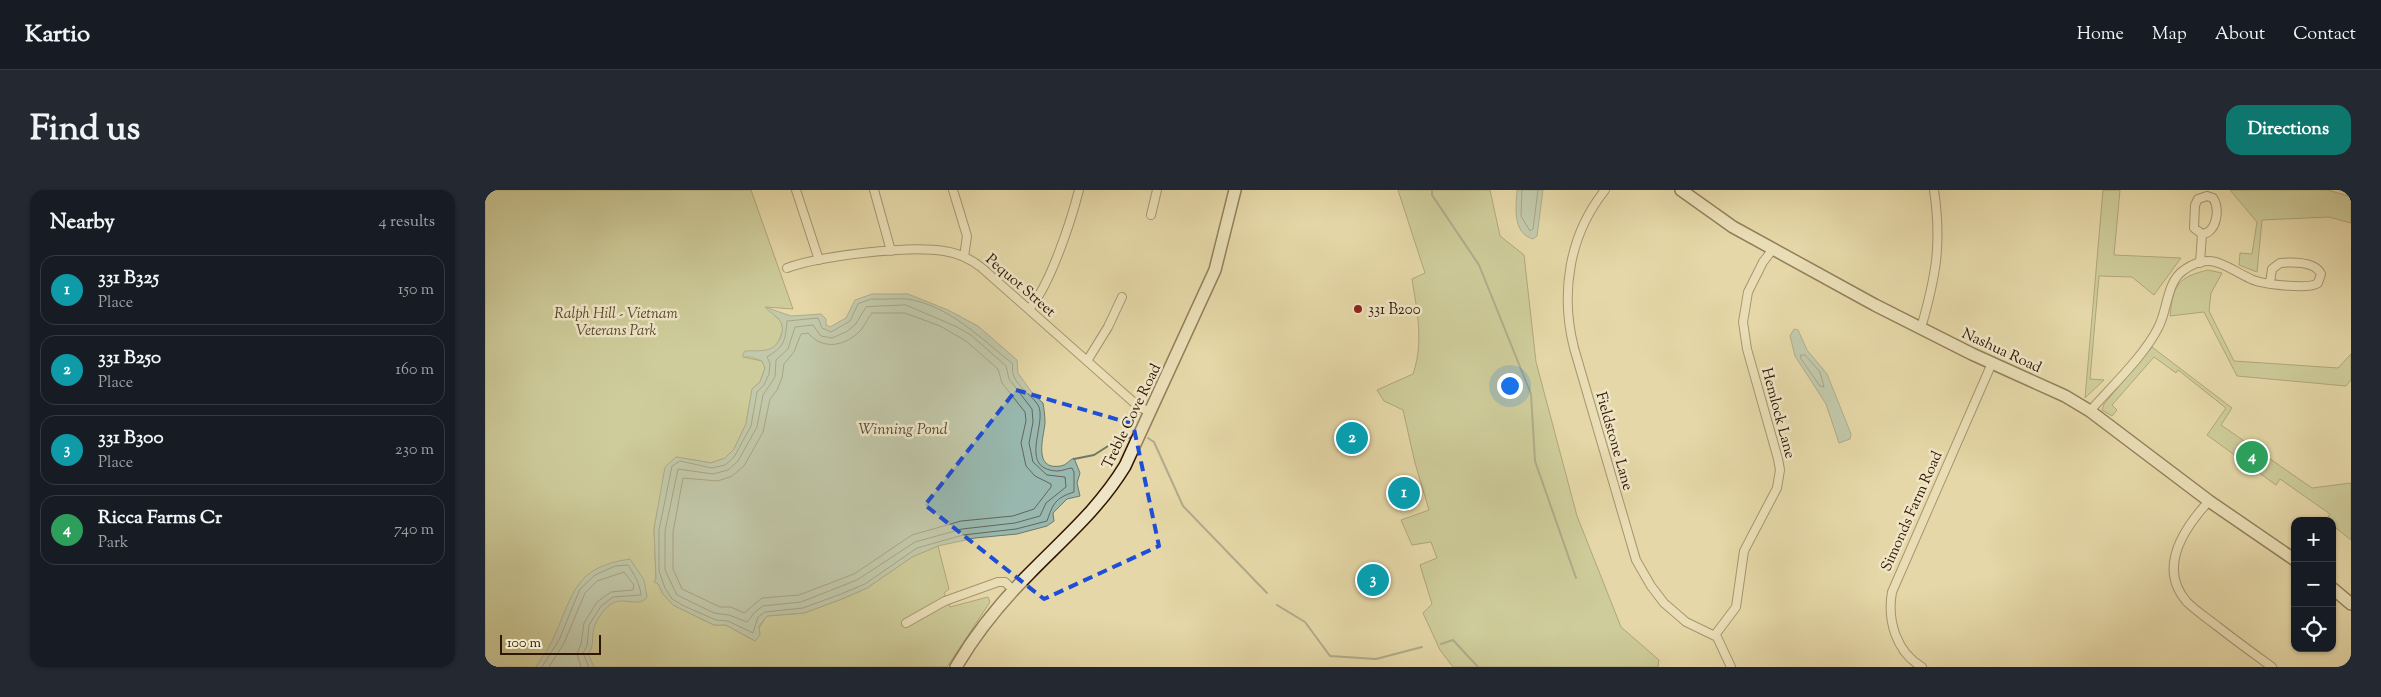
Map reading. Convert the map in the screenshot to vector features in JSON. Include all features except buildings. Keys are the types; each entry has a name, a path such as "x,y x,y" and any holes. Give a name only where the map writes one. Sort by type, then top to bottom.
{"main road":[{"name":"Treble Cove Road","path":"956,667 982,626 1013,590 1095,509 1125,466 1215,270 1235,190"},
{"name":"Nashua Road","path":"1681,190 1720,219 1773,249 1921,328 2065,396 2090,411 2209,501 2291,557"},
{"path":"2336,591 2351,604"}],"street":[{"path":"796,190 819,260"},
{"path":"874,190 891,251"},
{"path":"953,190 967,236 964,257"},
{"path":"1029,309 1037,298 1058,252 1079,190"},
{"path":"1151,215 1157,190"},
{"name":"Fieldstone Lane","path":"1605,190 1586,219 1570,266 1567,302 1571,336 1636,560 1651,586 1664,603 1686,622 1715,635"},
{"path":"1921,328 1937,265 1939,232 1934,190"},
{"path":"2207,196 2213,198 2216,207 2212,230 2202,234 2196,231 2193,225 2195,205 2198,199 2207,196"},
{"path":"2200,263 2202,234"},
{"name":"Hemlock Lane","path":"1715,635 1736,607 1744,551 1779,483 1780,470 1778,459 1747,349 1743,322 1748,292 1763,262 1773,249"},
{"name":"Pequot Street","path":"787,268 819,260 891,251 935,250 964,257 982,268 1139,407 1151,412"},
{"path":"2090,411 2153,337 2164,316 2174,280 2183,270 2200,263 2217,262 2229,266 2250,279 2270,283 2312,286 2318,283 2321,274 2317,268 2311,265 2280,263 2273,270 2270,283"},
{"path":"1087,361 1108,327 1122,297"},
{"name":"Simonds Farm Road","path":"1923,667 1906,652 1896,636 1890,611 1892,592 1992,362"},
{"path":"2209,501 2184,534 2177,548 2174,563 2177,584 2191,606 2261,664 2272,667"},
{"path":"906,623 945,601 998,582 1005,582 1013,590"},
{"path":"1715,635 1731,667"}],"highlighted area":[{"path":"1016,390 1133,424 1159,546 1044,599 925,505"}],"green space":[{"name":"Ralph Hill - Vietnam Veterans Park","path":"485,190 751,190 793,309 766,307 781,322 783,330 778,343 772,349 743,357 762,361 765,368 760,382 752,389 746,424 734,449 725,458 711,463 676,457 666,467 654,529 656,579 654,582 658,583 663,594 673,605 714,625 726,625 751,639 767,616 804,613 842,599 867,588 912,557 938,546 949,589 944,593 950,607 988,597 990,602 947,667 485,667"},
{"path":"1398,190 1490,190 1500,236 1524,255 1536,362 1577,516 1621,627 1659,660 1658,667 1453,667 1440,650 1423,613 1432,604 1420,565 1437,558 1431,542 1412,545 1401,520 1429,510 1415,463 1403,410 1384,401 1377,390 1413,374 1418,350 1419,326 1412,279 1425,273"},
{"path":"2103,190 2120,190 2114,255 2181,258 2154,295 2132,277 2099,276 2090,379 2104,380 2085,398"},
{"path":"2230,190 2328,190 2351,197 2351,223 2329,217 2262,220 2257,272 2239,265 2240,253 2252,254 2257,222"},
{"path":"2208,270 2222,273 2211,293 2209,311 2234,361 2338,368 2351,354 2351,380 2346,386 2237,376 2204,312 2170,316 2173,297 2179,284 2190,276"},
{"path":"2152,347 2232,408 2221,425 2312,488 2351,483 2351,540 2336,528 2336,517 2328,517 2330,514 2280,479 2276,485 2207,435 2226,408 2178,370 2176,373 2154,357 2112,405 2117,410 2112,416 2102,410 2104,404"}],"water":[{"path":"1517,190 1543,190 1537,236 1533,239 1526,236 1518,225 1516,211"},
{"name":"Winning Pond","path":"872,294 908,294 948,310 978,326 1017,360 1018,373 1033,394 1043,403 1045,423 1042,444 1043,458 1046,463 1052,466 1061,466 1074,458 1080,473 1077,483 1080,496 1067,499 1053,513 1054,521 1047,526 1017,534 975,538 938,546 912,557 867,588 842,599 804,613 767,616 759,626 760,635 755,641 726,625 714,625 673,605 663,594 658,584 654,582 656,579 654,529 665,467 676,457 711,463 725,458 734,449 746,424 752,389 760,382 765,368 762,361 751,357 743,357 743,354 745,351 762,351 775,346 782,334 781,323 765,307 791,316 821,314 826,319 826,325 830,327 846,318 855,300"},
{"path":"1794,329 1798,330 1807,350 1827,374 1851,434 1850,439 1839,443 1826,404 1795,356 1790,336"},
{"path":"630,559 644,580 647,597 640,602 617,601 607,607 594,628 592,645 588,654 594,667 536,667 552,641 572,595 579,584 587,575 598,568"}],"waterway":[{"path":"1432,190 1432,195 1479,265 1531,394 1535,461 1576,578"},
{"path":"1074,459 1094,455 1116,441 1132,437"},
{"path":"1148,438 1154,442 1183,506 1267,593"},
{"path":"1277,605 1305,622 1330,656 1376,659 1422,647"},
{"path":"1441,644 1453,640 1478,667"}],"place":[{"name":"331 B200","path":"1358,309"},
{"name":"331 B250","path":"1352,438"},
{"name":"Ricca Farms Cr","path":"2252,457"},
{"name":"331 B325","path":"1404,493"},
{"name":"331 B300","path":"1373,580"}]}
